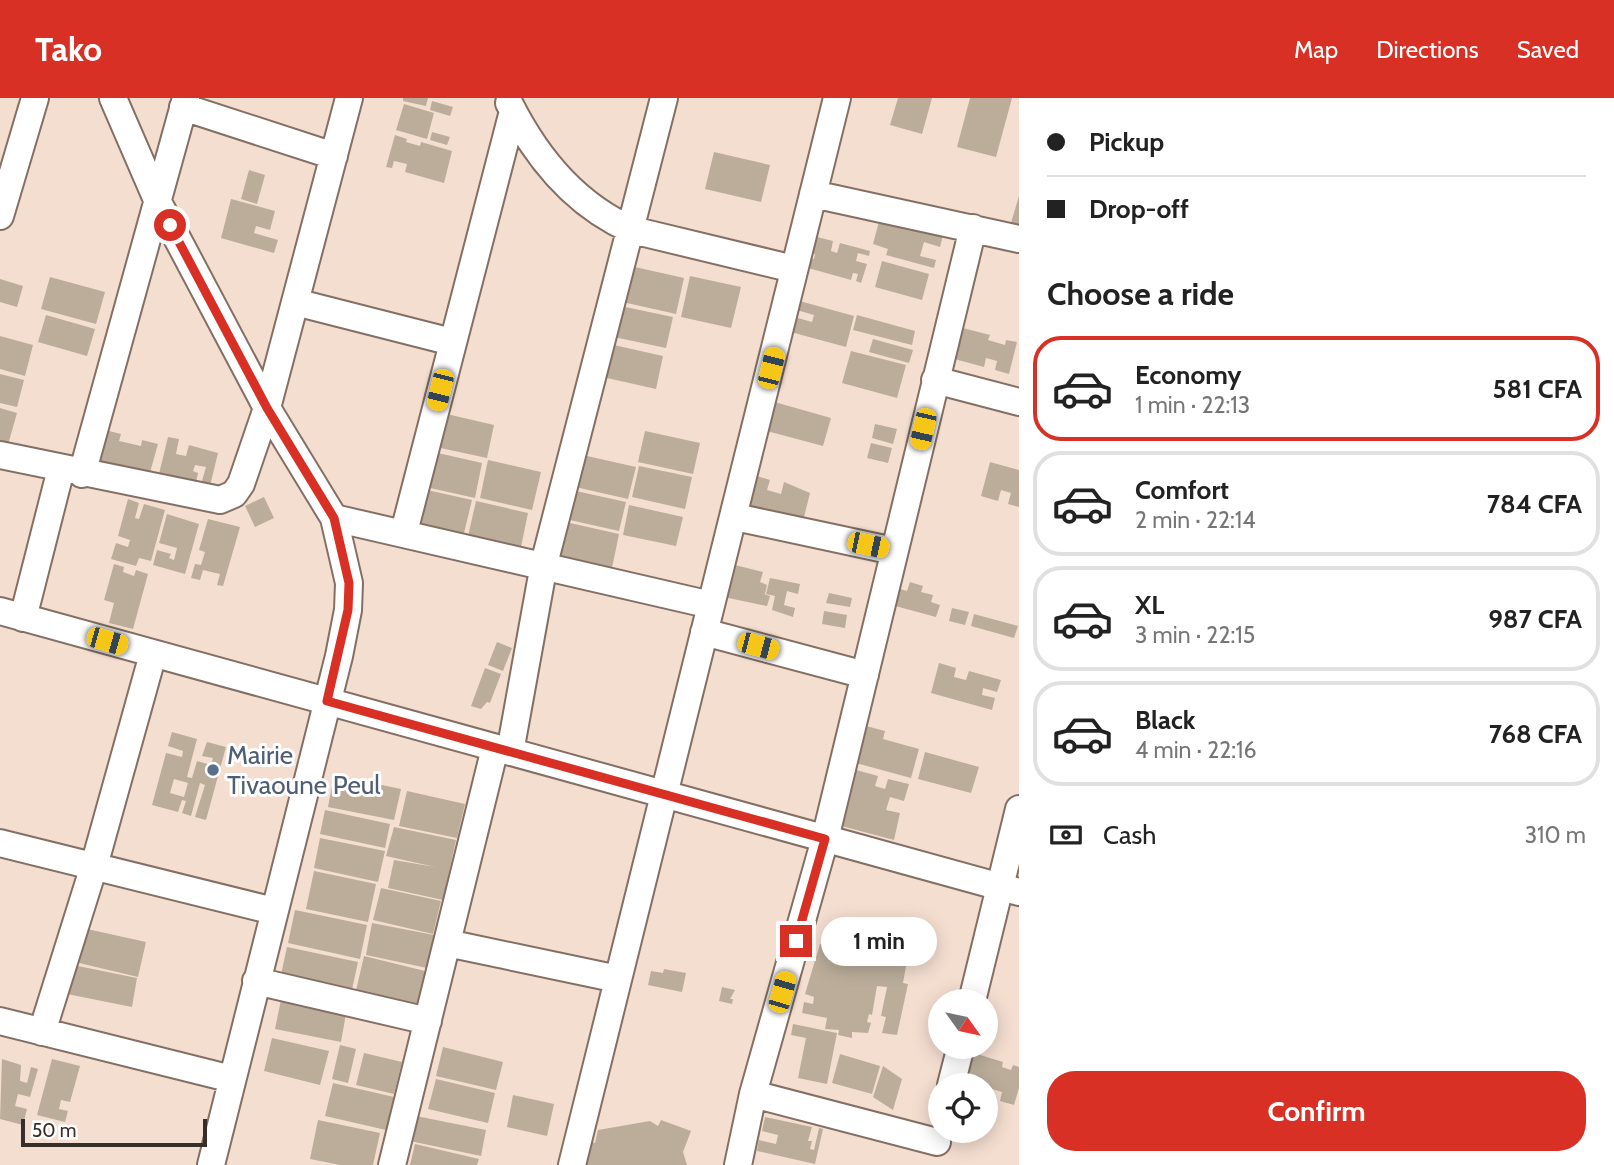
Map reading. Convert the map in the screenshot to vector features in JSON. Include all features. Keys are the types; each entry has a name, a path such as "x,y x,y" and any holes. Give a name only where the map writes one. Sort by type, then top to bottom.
{"street":[{"path":"0,216 35,98"},
{"path":"113,98 158,202 267,408 334,518 349,583 348,610 327,701 211,1165"},
{"path":"0,455 220,500 234,494 242,484 267,408 349,98"},
{"path":"392,1165 447,943 503,750 544,564 664,98"},
{"path":"572,1165 837,98"},
{"path":"334,156 185,102 158,202 71,471 12,615 1010,889"},
{"path":"509,105 540,156 572,192 611,221 632,230 794,269"},
{"path":"404,533 509,105"},
{"path":"813,194 1019,239"},
{"path":"738,1165 753,1094 825,839 973,228"},
{"path":"295,302 452,342"},
{"path":"935,380 1019,402"},
{"path":"735,517 894,551"},
{"path":"334,518 544,564 711,605"},
{"path":"704,632 865,675"},
{"path":"42,1032 94,866 153,654"},
{"path":"976,989 1010,889 1019,809"},
{"path":"0,843 274,911"},
{"path":"447,943 618,979"},
{"path":"256,981 428,1021"},
{"path":"0,1021 232,1079"},
{"path":"753,1094 936,1146"}],"building":[{"path":"403,98 428,98 426,106 403,101"},
{"path":"898,98 932,98 922,134 890,125"},
{"path":"970,98 1012,98 996,157 957,147"},
{"path":"432,101 453,107 450,116 430,110"},
{"path":"404,104 434,113 427,139 396,130"},
{"path":"432,132 450,137 447,145 430,140"},
{"path":"395,135 420,146 421,142 452,151 444,183 405,172 407,164 394,161 392,168 386,167"},
{"path":"714,152 770,165 761,202 705,189"},
{"path":"249,170 265,175 257,204 241,199"},
{"path":"1019,196 1019,236 1008,233"},
{"path":"231,199 275,211 270,230 256,226 254,233 278,240 274,253 221,238"},
{"path":"881,214 903,220 901,228 912,231 915,223 944,231 940,247 924,242 920,256 936,260 934,268 886,255 888,249 873,244"},
{"path":"809,235 833,241 831,251 837,253 840,243 870,251 869,256 858,253 856,261 867,264 861,283 856,281 858,274 853,273 851,280 801,266 804,256 814,259 815,254 805,251"},
{"path":"882,261 929,274 922,300 875,287"},
{"path":"626,265 684,278 676,314 618,301"},
{"path":"690,276 741,287 731,328 681,317"},
{"path":"50,277 105,292 96,324 41,309"},
{"path":"0,279 23,286 17,307 0,302"},
{"path":"796,300 854,316 846,347 787,331 791,316 812,322 814,315 793,309"},
{"path":"616,305 673,317 666,348 609,336"},
{"path":"46,315 95,329 87,356 38,342"},
{"path":"857,315 915,331 912,345 853,330"},
{"path":"955,326 990,335 988,340 1005,345 1006,340 1017,342 1009,374 995,370 997,361 986,358 984,367 947,357"},
{"path":"0,336 33,345 25,376 0,369"},
{"path":"873,339 913,350 909,363 869,352"},
{"path":"605,343 663,356 656,389 598,376"},
{"path":"851,351 906,365 897,398 842,383"},
{"path":"0,374 24,380 17,407 0,403"},
{"path":"771,401 831,418 823,446 763,430"},
{"path":"0,408 17,413 7,448 0,446"},
{"path":"438,412 494,425 487,458 431,446"},
{"path":"875,424 897,429 893,444 872,438"},
{"path":"101,429 121,434 119,441 141,446 142,440 158,444 147,483 91,468"},
{"path":"645,431 700,443 693,474 638,462"},
{"path":"168,437 179,439 176,454 186,456 189,445 218,453 209,490 200,488 206,467 195,465 193,471 198,473 195,487 158,478"},
{"path":"871,443 892,448 888,463 867,458"},
{"path":"429,451 482,463 475,498 421,486"},
{"path":"578,454 636,467 628,499 571,486"},
{"path":"488,460 541,472 532,510 480,498"},
{"path":"990,462 1019,470 1019,507 1008,504 1011,493 1001,490 998,501 981,496"},
{"path":"639,466 692,477 685,509 632,497"},
{"path":"750,474 770,480 767,490 781,494 784,482 810,493 803,521 742,504"},
{"path":"418,488 472,500 464,533 410,521"},
{"path":"567,489 626,502 619,531 561,518"},
{"path":"264,497 274,518 255,527 245,506"},
{"path":"128,499 139,503 135,518 139,519 144,504 165,510 151,561 139,558 136,566 111,559 116,543 128,547 130,540 118,536"},
{"path":"476,501 528,513 521,547 468,536"},
{"path":"629,505 683,517 676,546 623,535"},
{"path":"167,514 199,524 185,574 153,565 157,550 171,554 169,558 174,560 177,548 159,543"},
{"path":"208,519 240,527 223,586 217,585 220,574 203,570 200,580 191,578 195,564 201,565 205,552 199,550"},
{"path":"561,521 619,534 611,573 552,559"},
{"path":"727,563 763,572 760,582 767,585 765,594 761,593 770,596 767,606 719,596"},
{"path":"114,564 124,567 123,572 134,576 136,570 148,574 133,629 109,623 114,603 104,600"},
{"path":"770,578 800,584 798,594 787,591 784,605 795,608 793,617 772,610 775,596 766,594"},
{"path":"910,582 923,586 921,592 933,595 931,602 940,605 936,617 888,604 893,587 907,591"},
{"path":"829,593 852,598 850,607 826,603"},
{"path":"952,608 969,612 965,625 949,621"},
{"path":"824,611 847,615 845,628 822,624"},
{"path":"974,614 1018,626 1014,638 971,626"},
{"path":"497,642 512,648 503,671 488,665"},
{"path":"939,663 956,668 954,677 966,680 969,671 1001,680 997,692 983,688 982,695 995,698 992,710 931,693"},
{"path":"485,668 501,674 490,703 487,702 481,709 471,706"},
{"path":"866,726 885,731 883,739 919,749 911,778 856,763"},
{"path":"172,732 197,739 187,777 192,778 197,761 211,765 213,758 202,756 207,742 226,747 206,820 195,817 205,785 200,783 191,816 182,813 186,801 182,800 178,812 152,805 166,753 182,757 183,751 168,746","holes":["174,779 188,783 184,797 170,793"]},
{"path":"925,752 979,767 971,793 918,779"},
{"path":"849,768 878,776 875,786 885,789 888,779 909,784 904,801 890,797 886,810 900,813 894,840 834,824"},
{"path":"334,775 401,789 394,820 328,807"},
{"path":"407,791 465,804 457,838 399,826"},
{"path":"325,810 390,824 385,848 320,834"},
{"path":"394,827 456,840 443,900 388,888 394,860 435,867 386,856"},
{"path":"320,838 385,851 378,882 314,868"},
{"path":"314,871 376,884 368,922 306,909"},
{"path":"381,888 441,901 433,934 373,920"},
{"path":"295,910 367,925 360,959 288,943"},
{"path":"372,923 434,935 427,968 366,955"},
{"path":"87,929 146,942 138,977 79,963"},
{"path":"857,939 872,942 906,966 903,983 908,984 897,1035 882,1033 886,1017 881,1016 887,987 877,986 872,1015 869,1014 867,1022 871,1023 868,1033 852,1032 852,1038 838,1035 839,1030 825,1029 827,1018 802,1013 804,1002 813,1004 814,997 805,994 820,944 831,947 833,942 841,945"},
{"path":"287,947 358,962 350,999 279,984"},
{"path":"364,956 425,971 416,1009 355,995"},
{"path":"73,965 137,978 132,1007 67,994"},
{"path":"664,969 686,973 682,992 648,985 651,971 663,973"},
{"path":"722,987 735,990 730,999 733,999 732,1004 719,1001"},
{"path":"282,995 347,1008 341,1042 275,1029"},
{"path":"793,1024 837,1033 827,1084 798,1078 806,1038 791,1035"},
{"path":"272,1038 329,1051 320,1085 264,1071"},
{"path":"340,1045 356,1049 348,1083 332,1079"},
{"path":"443,1047 503,1062 496,1090 436,1076"},
{"path":"364,1053 402,1062 394,1094 356,1085"},
{"path":"840,1054 880,1066 872,1094 832,1083"},
{"path":"2,1059 21,1065 20,1081 27,1083 31,1067 38,1069 30,1097 18,1094 15,1106 27,1109 23,1125 0,1119"},
{"path":"52,1059 80,1066 70,1102 61,1100 59,1109 68,1111 65,1122 37,1115"},
{"path":"961,1059 993,1059 1003,1062 1002,1067 1011,1070 1013,1065 1019,1067 1019,1088 1014,1105 1000,1101 1002,1092 998,1091 998,1073 969,1073 958,1070"},
{"path":"883,1066 902,1079 893,1110 873,1097"},
{"path":"436,1079 495,1093 488,1123 428,1109"},
{"path":"333,1083 394,1097 386,1130 325,1116"},
{"path":"513,1095 554,1104 547,1136 507,1127"},
{"path":"416,1116 486,1130 481,1156 410,1141"},
{"path":"765,1117 812,1127 808,1141 812,1141 810,1149 814,1150 819,1128 823,1129 815,1164 757,1151 759,1140 776,1144 778,1135 762,1131"},
{"path":"318,1120 380,1133 373,1165 340,1165 310,1159"},
{"path":"661,1120 691,1131 683,1152 687,1165 582,1165 589,1141 595,1143 598,1130 650,1121 658,1126"},
{"path":"415,1144 479,1159 477,1165 410,1165"}],"place":[{"name":"Mairie Tivaoune Peul","path":"213,770"}],"route":[{"path":"170,225 267,408 334,518 349,583 348,610 327,701 825,839 796,941"}]}
